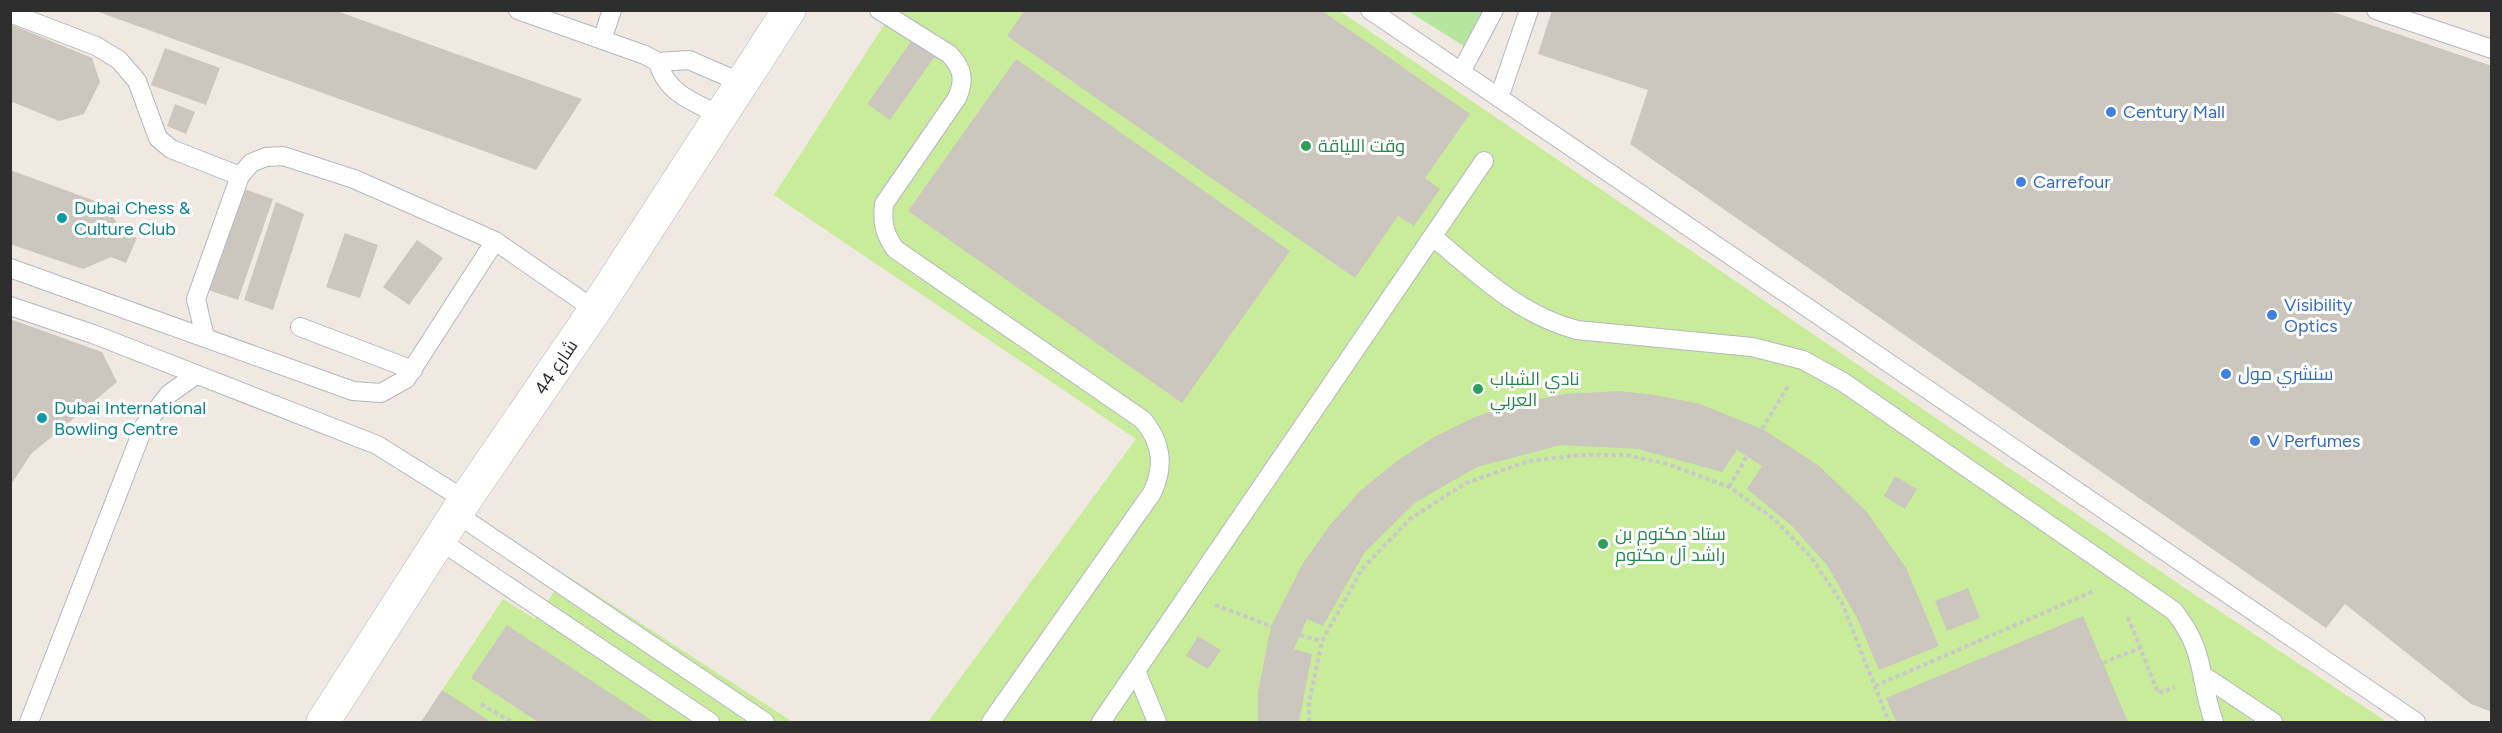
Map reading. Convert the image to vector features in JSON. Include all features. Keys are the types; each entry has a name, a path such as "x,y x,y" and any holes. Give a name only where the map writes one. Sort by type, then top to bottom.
{"street":[{"name":"شارع 44","path":"322,723 439,540 595,310 789,10"}],"lane":[{"path":"518,10 658,62 689,60 742,83"},
{"path":"602,40 612,10"},
{"path":"879,10 949,54 958,63 963,74 962,87 957,98 884,204 882,219 886,235 895,249 907,259 1131,411 1153,432 1159,447 1161,462 1156,485 991,723"},
{"path":"1370,10 2416,723"},
{"path":"1461,72 1494,10"},
{"path":"1499,98 1529,10"},
{"path":"2376,10 2492,49"},
{"path":"10,13 96,46 119,60 137,81 158,138 171,149 240,176"},
{"path":"658,62 662,76 670,88 720,115"},
{"path":"205,337 197,310 198,292 240,176 251,164 266,157 283,156 354,179 495,242 595,310"},
{"path":"1101,723 1484,161"},
{"path":"1433,237 1501,294 1526,311 1554,324 1577,330 1752,347 1803,360 1844,382 2115,569 2179,617 2189,630 2199,652 2214,723"},
{"path":"10,268 353,392 367,394 395,387 413,370 495,242"},
{"path":"10,306 93,334 377,445 765,723"},
{"path":"300,327 413,370"},
{"path":"29,723 144,426 170,394 196,375"},
{"path":"439,540 710,723"},
{"path":"1136,671 1157,723"},
{"path":"2204,676 2273,723"}],"path":[{"path":"1762,429 1803,360"},
{"path":"1309,723 1309,703 1322,641 1362,569 1410,519 1466,483 1529,461 1580,455 1626,455 1668,464 1729,487 1774,519 1811,557 1842,603 1889,723"},
{"path":"1729,487 1747,456"},
{"path":"1875,686 2100,589 2115,569"},
{"path":"1188,594 1271,626"},
{"path":"2136,632 2150,673"},
{"path":"1300,635 1322,641"},
{"path":"2103,663 2142,647"},
{"path":"480,704 512,723"}],"green space":[{"name":"نادي الشباب العربي","path":"893,11 1340,11 2198,597 2387,722 928,722 1136,439 774,195"},
{"path":"1408,11 1487,11 1467,48"},
{"path":"566,575 793,722 421,722 503,599 535,619"}],"building":[{"path":"93,10 334,10 582,99 536,170"},
{"name":"وقت اللياقة","path":"1025,10 1321,10 1470,114 1425,178 1440,189 1414,226 1398,216 1355,278 1007,36"},
{"name":"سنشري مول","path":"1552,10 2327,10 2492,66 2492,712 2471,704 2345,604 2326,628 1630,144 1648,90 1538,54"},
{"path":"10,24 92,58 100,82 84,114 59,121 10,101"},
{"path":"912,40 935,56 890,120 867,104"},
{"path":"165,48 220,68 206,105 151,85"},
{"path":"1016,59 1290,251 1182,403 908,211"},
{"path":"175,104 195,112 186,134 167,126"},
{"name":"Dubai Chess & Culture Club","path":"10,170 106,205 122,232 137,238 126,263 111,257 83,269 10,244"},
{"path":"244,189 273,199 238,300 208,290"},
{"path":"276,202 304,214 273,310 244,300"},
{"path":"345,233 378,245 360,298 326,287"},
{"path":"417,240 443,258 409,305 383,287"},
{"name":"Dubai International Bowling Centre","path":"10,319 102,352 117,382 31,454 10,486"},
{"path":"1619,391 1700,404 1762,429 1818,465 1867,512 1906,568 1939,646 1879,670 1857,618 1827,565 1792,526 1747,489 1762,466 1737,450 1722,472 1638,449 1561,445 1477,467 1416,502 1365,552 1323,626 1307,619 1294,649 1312,654 1299,722 1258,722 1258,692 1271,626 1303,563 1330,525 1360,491 1397,461 1434,437 1475,417 1519,403 1564,394"},
{"path":"1895,476 1917,489 1905,509 1884,496"},
{"path":"1968,588 1980,618 1947,631 1935,601"},
{"path":"2083,616 2128,722 1896,722 1886,698"},
{"path":"507,625 654,722 538,722 471,678"},
{"path":"1198,636 1221,650 1208,669 1186,656"},
{"path":"442,690 465,705 491,722 421,722"}],"place":[{"name":"Century Mall","path":"2111,112"},
{"name":"وقت اللياقة","path":"1306,146"},
{"name":"Carrefour","path":"2021,182"},
{"name":"Dubai Chess & Culture Club","path":"62,218"},
{"name":"Visibility Optics","path":"2272,315"},
{"name":"سنشري مول","path":"2226,374"},
{"name":"نادي الشباب العربي","path":"1478,389"},
{"name":"Dubai International Bowling Centre","path":"42,418"},
{"name":"V Perfumes","path":"2255,441"},
{"name":"ستاد مكتوم بن راشد آل مكتوم","path":"1603,544"}]}
